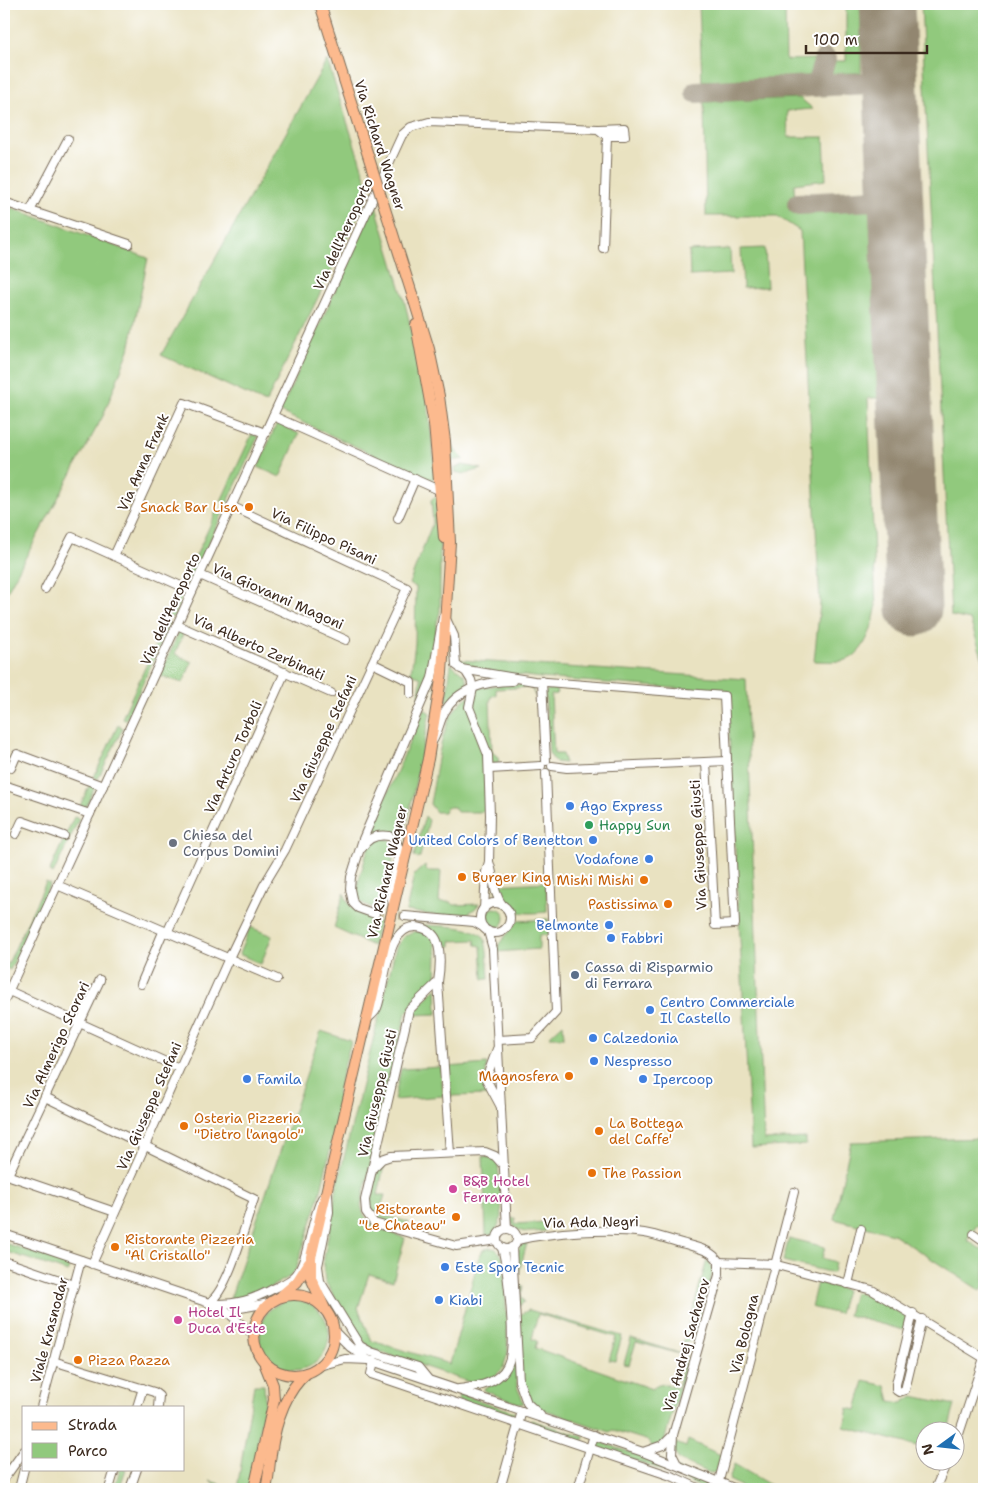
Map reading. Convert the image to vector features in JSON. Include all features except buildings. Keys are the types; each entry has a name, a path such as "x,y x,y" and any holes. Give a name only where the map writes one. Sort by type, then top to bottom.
{"main road":[{"name":"Via Richard Wagner","path":"320,4 429,349 442,415 450,525 442,673 430,744 394,906 311,1257 311,1278 325,1309"},
{"name":"Via Richard Wagner","path":"412,294 433,415 448,559"},
{"name":"Via Richard Wagner","path":"280,1297 300,1277 311,1257"},
{"path":"254,1489 274,1396 271,1378 255,1347 254,1334 259,1315 269,1303 280,1297 294,1294 306,1296 325,1309 332,1322 334,1331 331,1350 319,1366 297,1383 286,1399 271,1454 270,1474 266,1489"},
{"path":"264,1362 273,1370 286,1374 308,1373"}],"street":[{"name":"Via dell'Aeroporto","path":"4,1001 395,149 406,130 420,124 438,122 624,128 625,136 607,136"},
{"path":"598,128 607,136 603,248"},
{"path":"30,211 68,138"},
{"path":"4,202 129,244"},
{"name":"Via Anna Frank","path":"114,556 184,403 265,433"},
{"path":"273,416 441,490"},
{"path":"398,518 415,479"},
{"name":"Via Filippo Pisani","path":"231,506 407,588"},
{"path":"45,589 72,538 192,591"},
{"name":"Via Giovanni Magoni","path":"200,575 346,640"},
{"name":"Via Giuseppe Stefani","path":"92,1264 229,958 264,885 285,850 407,588"},
{"path":"446,612 454,636 454,660 461,669 470,675 473,688 470,707 488,754 489,862 494,892 510,917 507,927 493,949"},
{"path":"375,914 358,908 351,896 351,877 363,839 432,678 439,629 446,612"},
{"name":"Via Alberto Zerbinati","path":"177,625 331,693"},
{"name":"Via Giuseppe Stefani","path":"372,663 411,682 411,694"},
{"name":"Via Giuseppe Giusti","path":"461,669 538,681 724,696 734,924 715,925 706,762"},
{"name":"Via Arturo Torboli","path":"141,984 284,672"},
{"path":"498,1040 532,1038 556,1012 546,767 538,681"},
{"name":"Via Giuseppe Giusti","path":"430,744 438,733 444,713 460,696 473,688 490,682 538,681"},
{"path":"10,768 17,754 103,786"},
{"name":"Via Giuseppe Giusti","path":"489,769 567,768 727,761"},
{"path":"4,785 90,814"},
{"path":"16,834 22,820 64,836"},
{"path":"356,859 365,844 372,837 385,835 393,837 398,850 390,892 394,906"},
{"path":"489,862 486,872 483,910 480,919 486,929 493,949 502,1110 506,1229"},
{"path":"57,885 165,933 277,979"},
{"path":"460,921 471,919 491,904 503,906"},
{"path":"405,916 474,922 495,933 503,931"},
{"name":"Via Giuseppe Giusti","path":"367,1019 377,1010 394,942 404,930 420,928 435,936 440,958 438,982 450,1153"},
{"name":"Via Almerigo Storari","path":"6,1174 45,1097 100,980"},
{"name":"Via Giuseppe Giusti","path":"372,1170 410,1010 438,982"},
{"path":"8,991 180,1068"},
{"path":"498,1040 496,1056 486,1079 502,1110"},
{"path":"4,1234 211,1304 225,1283 254,1199 45,1097"},
{"name":"Via Giuseppe Giusti","path":"372,1170 378,1162 386,1157 450,1153 485,1152 495,1156 504,1166"},
{"path":"372,1170 364,1204 368,1216 374,1223 456,1246 497,1240"},
{"path":"6,1174 116,1212"},
{"path":"328,1186 330,1212 318,1266 320,1281 360,1346 371,1352 418,1367 428,1380"},
{"name":"Via Richard Wagner","path":"211,1304 224,1306 250,1300 289,1281 296,1275 304,1258 315,1212 328,1186"},
{"name":"Via Bologna","path":"713,1489 717,1481 776,1265 794,1192"},
{"path":"497,1240 499,1234 506,1229"},
{"path":"506,1229 514,1232 517,1240 512,1247 512,1273 521,1388 530,1407 546,1419"},
{"path":"848,1284 861,1230"},
{"name":"Via Ada Negri","path":"517,1240 535,1236 636,1232 702,1249 712,1254 719,1262"},
{"path":"974,1234 984,1241"},
{"path":"457,1389 491,1382 503,1372 510,1359 511,1336 506,1262 502,1248 497,1240"},
{"path":"502,1248 512,1247"},
{"name":"Viale Krasnodar","path":"41,1406 81,1260"},
{"path":"4,1261 74,1285"},
{"path":"719,1262 776,1265 878,1292 984,1358 964,1420"},
{"name":"Via Andrej Sacharov","path":"677,1464 672,1454 673,1435 718,1275 719,1262"},
{"path":"225,1283 224,1306 254,1334"},
{"path":"224,1306 241,1308 269,1303"},
{"path":"913,1313 896,1384 896,1390 900,1393 905,1390 922,1319"},
{"path":"334,1331 350,1347 372,1361"},
{"path":"319,1366 351,1358 372,1361 643,1452 736,1489"},
{"path":"54,1361 157,1394 160,1398 158,1406"},
{"path":"372,1361 371,1374 674,1477 700,1489"},
{"path":"403,1384 407,1372"},
{"path":"137,1406 143,1388"},
{"path":"453,1401 457,1389"},
{"path":"500,1489 522,1411"},
{"path":"578,1489 594,1435"},
{"path":"643,1452 663,1445 673,1435"},
{"path":"4,1480 22,1454"},
{"path":"19,1489 24,1470"},
{"path":"109,1489 116,1470"},
{"path":"130,1489 136,1470"},
{"path":"935,1489 944,1470"}],"green space":[{"path":"699,4 785,4 786,60 816,59 809,78 702,81"},
{"path":"846,4 861,4 861,73 830,73 830,61 846,61"},
{"path":"921,4 984,4 983,660 970,620 951,616"},
{"path":"327,60 370,192 266,403 161,355"},
{"path":"800,98 813,109 787,111 788,137 824,137 826,180 794,184 795,212 871,208 879,398 868,398 876,609 873,624 862,648 850,659 842,661 814,661 820,604 800,231 777,216 706,216 704,102"},
{"path":"375,203 405,303 427,397 436,476 433,479 427,479 280,412"},
{"path":"4,205 148,258 129,350 103,416 4,597"},
{"path":"765,248 767,287 743,288 741,249"},
{"path":"730,249 731,274 690,276 689,251"},
{"path":"277,423 299,434 280,477 258,467"},
{"path":"252,434 258,437 227,504 221,501"},
{"path":"448,437 455,450 464,459 451,461"},
{"path":"463,465 482,469 464,474 455,472 455,468"},
{"path":"434,497 438,498 440,504 440,612 437,622 431,674 421,698 419,697 421,678 411,673 415,643 416,587 409,584 433,522 431,500"},
{"path":"217,510 223,513 189,585 184,582"},
{"path":"179,591 184,593 173,618 168,616"},
{"path":"166,622 170,624 126,720 122,718"},
{"path":"179,631 184,632 175,654 192,662 183,683 160,676"},
{"path":"461,660 746,679 764,1140 806,1138 806,1145 751,1148 727,692 541,678 472,669 461,664"},
{"path":"451,664 465,675 468,684 446,705"},
{"path":"507,684 531,685 535,696 531,687 496,689 496,695 492,696 490,701 492,752 498,757 499,764 493,764 473,709 473,694 478,688"},
{"path":"549,689 556,689 557,694 551,695 554,754 562,754 565,763 555,762 549,753 545,692"},
{"path":"469,696 485,752 486,808 482,812 457,812 454,807 446,807 444,812 436,812 430,804 442,742 452,715 459,704"},
{"path":"424,709 430,713 404,838 399,839 385,832 377,832 369,836"},
{"path":"118,725 123,728 98,779 94,777"},
{"path":"90,784 95,787 84,810 79,808"},
{"path":"425,816 429,820 420,857 417,858 414,856"},
{"path":"74,817 79,819 53,874 49,872"},
{"path":"377,839 389,839 395,848 382,908 365,905 360,901 357,889 367,851"},
{"path":"425,865 427,871 441,871 439,902 451,902 454,905 479,904 473,910 455,916 406,911 414,875"},
{"path":"46,882 50,884 10,970 6,968"},
{"path":"546,882 547,912 538,913 522,913 508,908 502,903 496,885"},
{"path":"344,893 357,912 379,921 373,946 334,928"},
{"path":"495,908 502,911 505,918 502,925 495,928 488,925 485,918 488,911"},
{"path":"548,919 549,935 539,935 539,949 497,952 499,944 518,921"},
{"path":"422,925 457,927 475,931 482,935 486,945 489,979 483,979 481,946 476,945 475,940 451,941 451,946 442,946 437,934"},
{"path":"250,927 272,936 261,964 239,954"},
{"path":"416,931 429,933 434,940 437,955 436,979 406,1013 361,1205 363,1213 372,1224 384,1231 405,1238 393,1281 369,1274 358,1308 372,1341 450,1364 479,1257 483,1250 494,1248 501,1254 504,1262 508,1353 503,1368 493,1378 475,1384 370,1348 357,1334 325,1281 323,1264 337,1186 396,947 404,936"},
{"path":"436,988 437,1014 412,1015"},
{"path":"563,1024 564,1037 549,1037"},
{"path":"321,1031 351,1041 337,1093 341,1101 320,1195 296,1269 291,1276 250,1298 230,1299"},
{"path":"487,1064 486,1080 490,1095 450,1096 448,1067"},
{"path":"441,1067 443,1096 394,1100 401,1069"},
{"path":"984,1138 984,1229 977,1225 967,1240 984,1251 984,1286 981,1291 893,1234 834,1219 851,1142"},
{"path":"483,1156 495,1159 498,1164 502,1217 494,1234 486,1235"},
{"path":"385,1160 378,1195 385,1195 379,1214 408,1222 407,1229 377,1219 368,1206 374,1174"},
{"path":"510,1218 515,1218 515,1224 545,1222 545,1231 524,1232 515,1228"},
{"path":"789,1238 825,1247 822,1258 835,1262 833,1273 783,1261"},
{"path":"4,1243 65,1262 69,1265 68,1272 4,1251"},
{"path":"527,1243 516,1284 515,1261 520,1246"},
{"path":"707,1260 713,1271 694,1337 683,1344"},
{"path":"817,1282 846,1290 839,1314 811,1307"},
{"path":"516,1284 523,1286 521,1296 524,1302 519,1306 517,1302"},
{"path":"854,1292 871,1297 907,1317 903,1330 848,1315"},
{"path":"294,1300 307,1303 319,1310 326,1322 329,1335 326,1348 319,1360 307,1367 294,1370 281,1367 269,1360 262,1348 259,1335 262,1322 269,1310 281,1303"},
{"path":"529,1310 622,1336 615,1361 609,1360 616,1337 538,1314 532,1339 537,1341 535,1348 652,1389 662,1384 678,1388 684,1359 680,1354 636,1342 629,1365 624,1364 631,1338 685,1355 687,1362 664,1442 652,1447 649,1441 613,1430 610,1432 534,1406 523,1386 519,1363 519,1315"},
{"path":"515,1351 517,1387 524,1403 520,1404 485,1391 484,1388 497,1382"},
{"path":"864,1381 886,1386 890,1401 902,1403 913,1396 955,1405 951,1420 916,1420 916,1446 844,1427 848,1408 856,1410"},
{"path":"254,1385 264,1385 265,1401 249,1489 237,1489"},
{"path":"460,1394 514,1412 512,1418 458,1400"},
{"path":"531,1420 584,1437 583,1443 529,1425"},
{"path":"688,1440 723,1456 718,1472 710,1473 679,1460 674,1451 676,1443 686,1447"},
{"path":"597,1441 676,1468 709,1485 704,1489 674,1474 595,1447"},
{"path":"734,1464 777,1489 747,1489 729,1480"},
{"path":"120,1470 126,1470 119,1489 114,1489"},
{"path":"210,1481 237,1489 218,1489"}],"taxiway":[{"path":"817,85 825,59"},
{"path":"696,92 891,82"},
{"path":"798,204 896,199"}],"runway":[{"path":"887,4 914,609"}],"tunnel":[{"path":"375,914 405,916"}],"place":[{"name":"Snack Bar Lisa","path":"249,507"},
{"name":"Ago Express","path":"570,806"},
{"name":"Happy Sun","path":"589,825"},
{"name":"United Colors of Benetton","path":"593,840"},
{"name":"Chiesa del Corpus Domini","path":"173,843"},
{"name":"Vodafone","path":"649,859"},
{"name":"Burger King","path":"462,877"},
{"name":"Mishi Mishi","path":"644,880"},
{"name":"Pastissima","path":"668,904"},
{"name":"Belmonte","path":"609,925"},
{"name":"Fabbri","path":"611,938"},
{"name":"Cassa di Risparmio di Ferrara","path":"575,975"},
{"name":"Centro Commerciale Il Castello","path":"650,1010"},
{"name":"Calzedonia","path":"593,1038"},
{"name":"Nespresso","path":"594,1061"},
{"name":"Magnosfera","path":"569,1076"},
{"name":"Famila","path":"247,1079"},
{"name":"Ipercoop","path":"643,1079"},
{"name":"Osteria Pizzeria \"Dietro l'angolo\"","path":"184,1126"},
{"name":"La Bottega del Caffe'","path":"599,1131"},
{"name":"The Passion","path":"592,1173"},
{"name":"B&B Hotel Ferrara","path":"453,1189"},
{"name":"Ristorante \"Le Chateau\"","path":"456,1217"},
{"name":"Ristorante Pizzeria \"Al Cristallo\"","path":"115,1247"},
{"name":"Este Spor Tecnic","path":"445,1267"},
{"name":"Kiabi","path":"439,1300"},
{"name":"Hotel Il Duca d'Este","path":"178,1320"},
{"name":"Pizza Pazza","path":"78,1360"}]}
